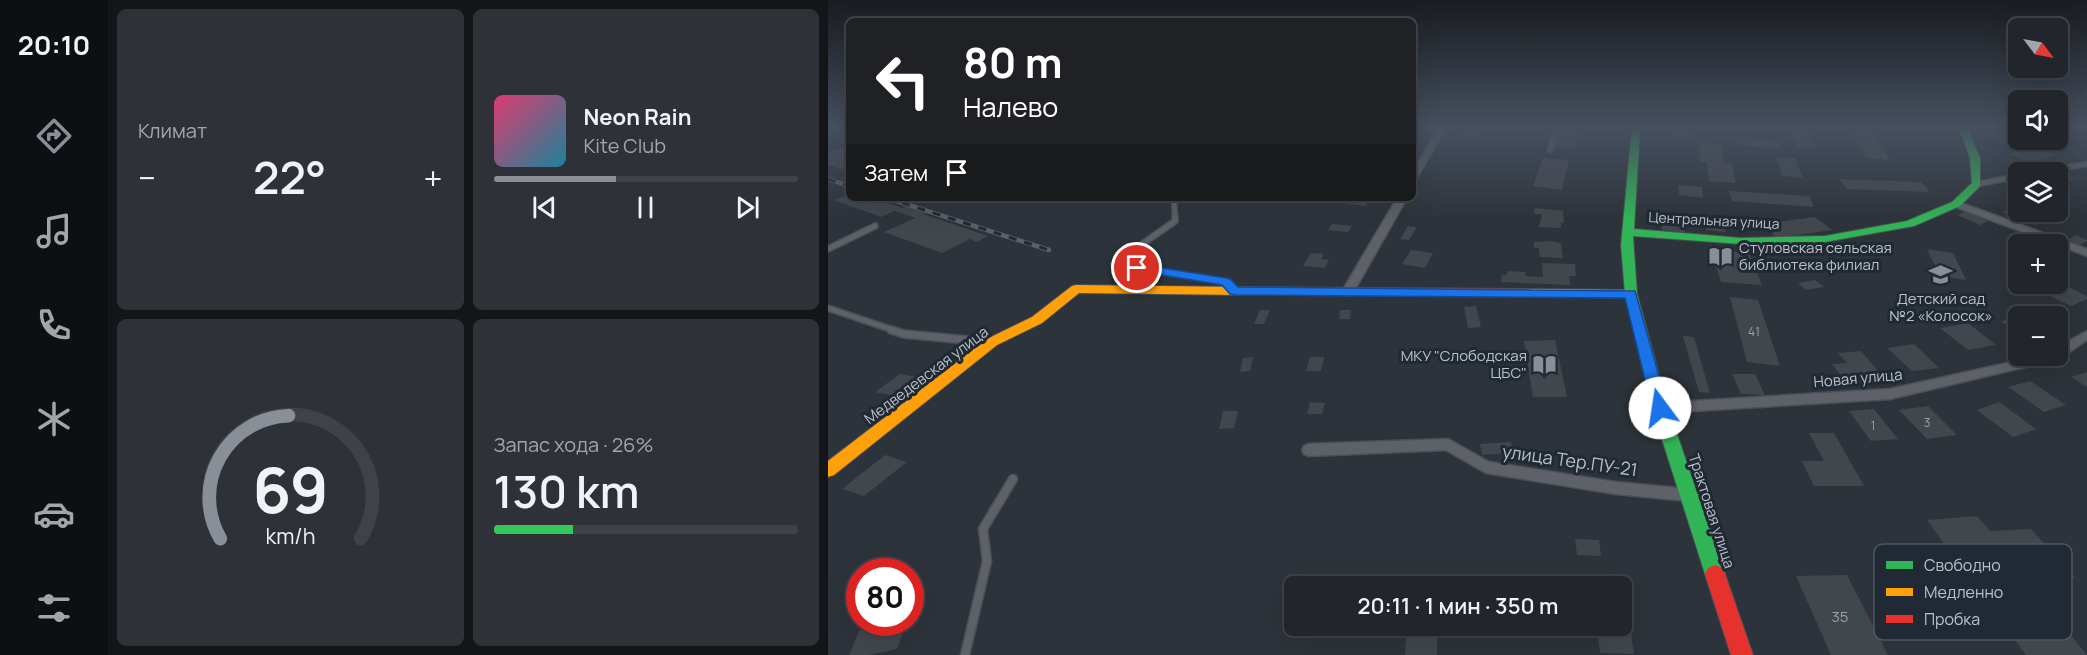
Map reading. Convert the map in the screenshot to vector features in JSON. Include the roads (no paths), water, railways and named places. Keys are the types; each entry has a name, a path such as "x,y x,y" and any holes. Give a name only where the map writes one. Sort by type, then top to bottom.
{"main road":[{"name":"Трактовая улица","path":"1634,159 1628,232 1631,294 1660,408 1742,655"},
{"path":"1975,159 1977,184"},
{"name":"Центральная улица","path":"1628,232 1741,241 1825,239 1910,224 1956,204 1977,184"},
{"name":"Медведевская улица","path":"828,470 992,342 1022,330 1054,310 1076,289 1235,291"},
{"path":"1235,291 1631,294"}],"street":[{"path":"1416,173 1424,159"},
{"path":"1347,293 1400,201"},
{"path":"1956,204 2087,253"},
{"name":"Новая улица","path":"2068,347 2087,335"},
{"name":"Новая улица","path":"1660,408 1890,394 2008,366"},
{"name":"улица Тер.ПУ-21","path":"1309,450 1448,444 1486,467 1616,488 1689,495"}],"lane":[{"path":"2068,166 2087,164"},
{"path":"2068,166 2087,169"},
{"path":"1977,184 2008,178"},
{"path":"1174,201 1174,221 1114,264 1226,282 1235,291"},
{"path":"828,249 874,226"},
{"path":"828,308 904,334 992,342"},
{"path":"965,655 987,561 983,529 1013,479"}],"railway":[{"path":"828,179 846,185"},
{"path":"896,201 1049,250"}],"place":[{"name":"Стуловская сельская библиотека филиал","path":"1721,256"},
{"name":"Детский сад №2 «Колосок»","path":"1941,274"},
{"name":"МКУ \"Слободская ЦБС\"","path":"1545,364"}]}
